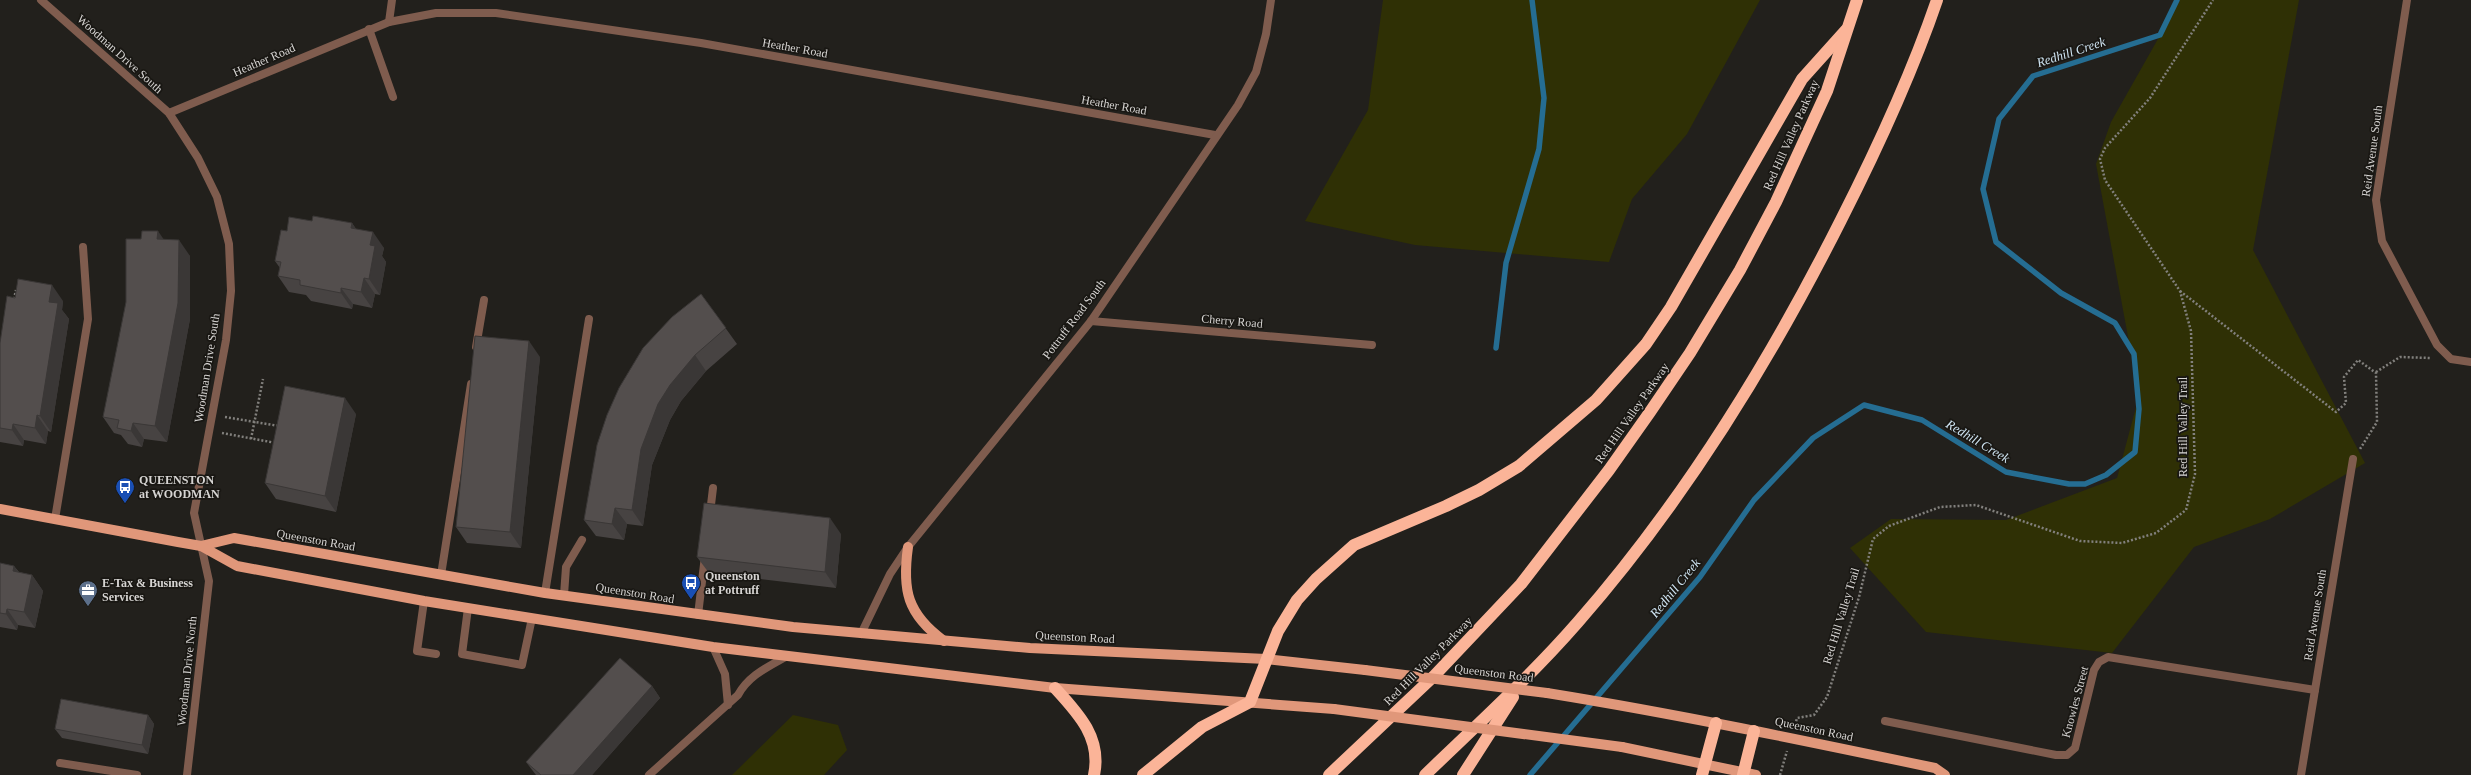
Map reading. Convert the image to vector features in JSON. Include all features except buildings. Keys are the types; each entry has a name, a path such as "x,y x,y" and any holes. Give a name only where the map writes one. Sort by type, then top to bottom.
{"highway":[{"name":"Red Hill Valley Parkway","path":"1329,775 1434,676 1521,584 1610,470 1646,419 1690,353 1740,270 1776,202 1828,91 1846,30 1857,0"},
{"path":"1425,775 1525,680 1579,621 1643,542 1700,462 1751,385 1798,305 1872,158 1907,78 1937,0"},
{"path":"1143,775 1202,727 1250,702 1278,632 1297,600 1316,579 1354,545 1446,506 1506,474 1525,461 1601,394 1646,344 1671,308 1802,79 1846,30"},
{"path":"1462,775 1525,680"},
{"path":"1055,688 1081,716 1089,732 1094,752 1094,775"},
{"path":"1704,769 1716,722"},
{"path":"1743,774 1754,731"}],"main road":[{"name":"Queenston Road","path":"0,509 201,546 238,566 424,601 713,646 1055,688 1334,709 1622,747 1704,769 1756,775"},
{"name":"Queenston Road","path":"201,546 234,538 441,576 545,593 698,615 861,634 1030,648 1266,659 1547,693 1716,722 1935,768 1945,775"},
{"path":"908,547 906,578 916,616 926,628 944,641"}],"street":[{"name":"Woodman Drive South","path":"41,0 169,113 198,158 217,197 230,244 230,291 226,340 194,514 201,546"},
{"path":"389,22 392,0"},
{"name":"Pottruff Road South","path":"861,634 890,574 908,547 1090,321 1238,105 1256,72 1266,34 1272,0"},
{"name":"Reid Avenue South","path":"2407,0 2376,200 2378,222 2382,241 2437,345 2451,358"},
{"name":"Heather Road","path":"169,113 389,22 436,12 496,12 700,43 1216,135"},
{"path":"370,29 393,97"},
{"path":"55,519 88,319 83,247"},
{"path":"475,355 484,300"},
{"path":"545,593 589,319"},
{"name":"Cherry Road","path":"1090,321 1372,345"},
{"path":"2451,358 2471,362"},
{"path":"441,576 472,379"},
{"name":"Reid Avenue South","path":"2301,775 2353,459"},
{"path":"709,525 713,488"},
{"path":"564,595 566,567 582,540"},
{"name":"Woodman Drive North","path":"187,775 209,581 201,546"},
{"path":"698,615 706,548"},
{"path":"424,601 417,651 436,654"},
{"path":"468,608 462,654 522,665 532,618"},
{"path":"713,646 725,674 728,705"},
{"path":"649,775 728,705 738,695 745,683 759,672 787,656"},
{"name":"Knowles Street","path":"1885,721 2056,755 2067,755 2075,748 2094,670 2100,662 2108,657 2315,690"},
{"path":"60,763 137,775"}],"path":[{"name":"Red Hill Valley Trail","path":"1827,697 1859,597 1873,539 1889,526 1940,507 1976,505 2080,541 2122,543 2156,533 2186,510 2195,474 2190,331 2180,291 2105,180 2100,159 2105,148 2150,98 2213,0"},
{"path":"14,305 16,290"},
{"path":"2180,291 2336,412 2346,403 2344,377 2358,360 2376,372"},
{"path":"2376,372 2400,357 2451,358"},
{"path":"2353,459 2377,422 2376,372"},
{"path":"251,439 262,379"},
{"path":"212,414 284,427"},
{"path":"209,431 281,444"}],"shaded area":[{"path":"1383,0 1760,0 1687,134 1632,199 1609,262 1415,245 1305,221 1368,110"},
{"path":"2180,0 2299,0 2253,250 2365,463 2270,519 2194,547 2112,653 1926,632 1850,548 1891,519 2006,520 2117,478 2139,396 2096,164 2111,122"},
{"path":"793,715 838,725 847,750 824,775 732,775"}],"waterway":[{"path":"1496,348 1506,263 1539,149 1544,98 1532,0"},
{"name":"Redhill Creek","path":"1530,775 1700,577 1754,500 1813,438 1864,405 1922,420 2006,472 2069,484 2085,484 2106,475 2135,452 2139,409 2134,354 2115,323 2061,293 1996,242 1983,189 1999,119 2033,76 2160,35 2177,0"}],"place":[{"name":"QUEENSTON at WOODMAN","path":"125,504"},
{"name":"Queenston at Pottruff","path":"691,600"},
{"name":"E-Tax & Business Services","path":"88,607"}]}
